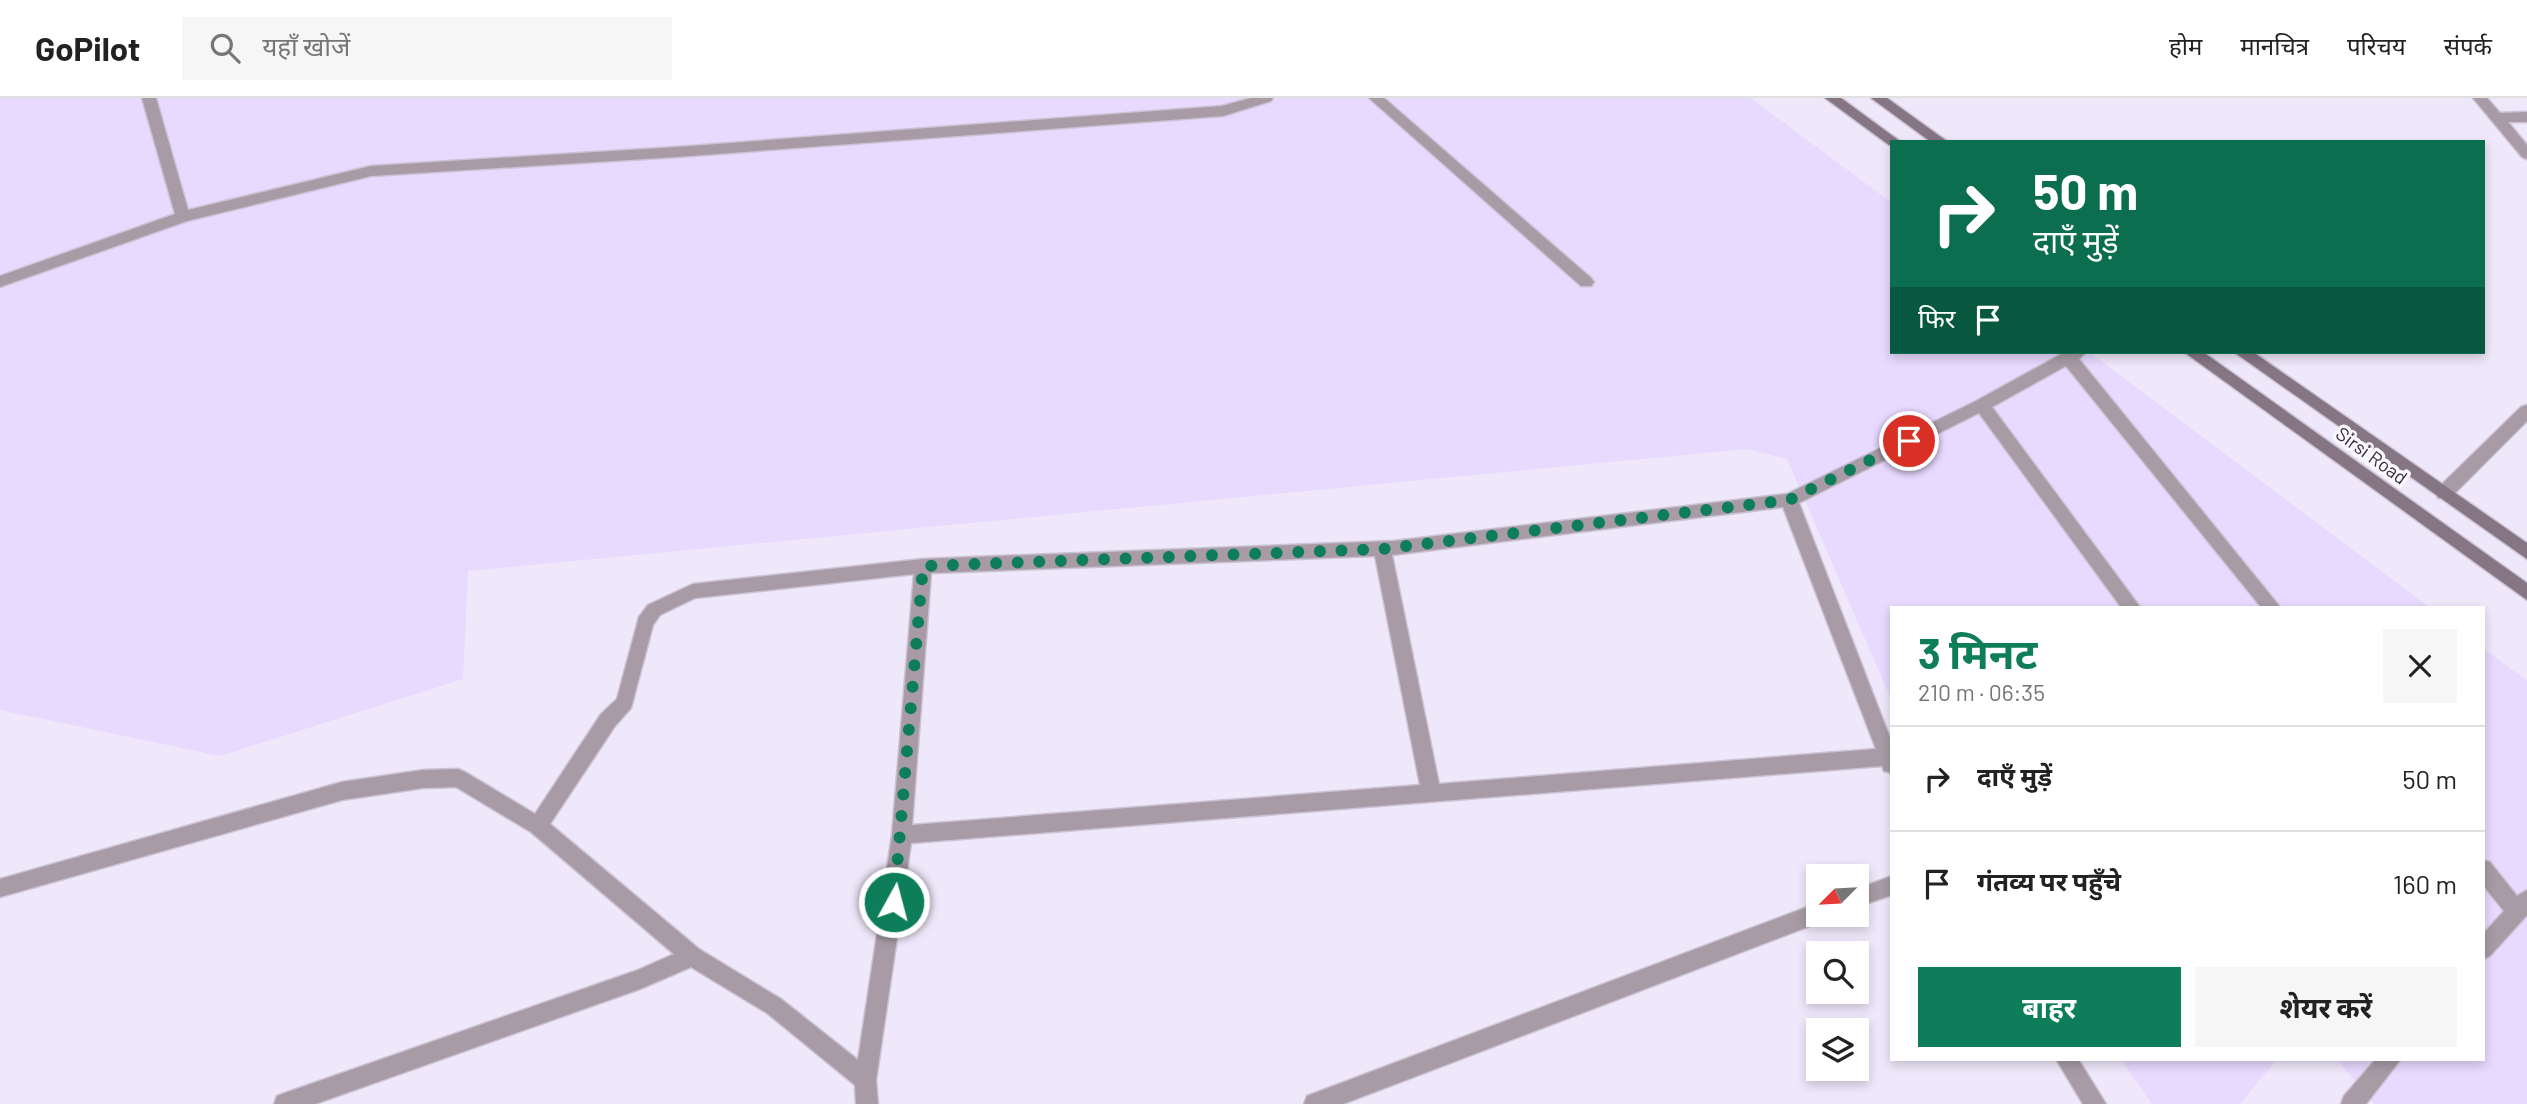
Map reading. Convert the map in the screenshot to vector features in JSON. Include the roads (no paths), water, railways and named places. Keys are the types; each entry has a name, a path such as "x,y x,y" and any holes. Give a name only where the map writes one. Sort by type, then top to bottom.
{"main road":[{"path":"1832,98 1891,140"},
{"path":"1878,98 1938,140"},
{"name":"Sirsi Road","path":"2195,354 2527,593"},
{"name":"Sirsi Road","path":"2245,354 2527,552"}],"street":[{"path":"149,98 183,217"},
{"path":"0,282 183,217 277,191 371,171 677,152 1223,111 1266,98"},
{"path":"1376,98 1586,282"},
{"path":"2480,98 2527,154"},
{"path":"2497,118 2527,117"},
{"path":"538,827 608,720 625,702 645,621 654,610 692,591 923,566 1382,549 1789,500 1982,405 2073,355 2270,606"},
{"path":"1982,405 2130,606"},
{"path":"2444,493 2527,411"},
{"path":"902,835 1431,793 1889,762 1789,500"},
{"path":"1382,549 1431,793"},
{"path":"867,1104 865,1080 902,835 923,566"},
{"path":"0,888 342,791 423,779 458,778 538,827 692,956 774,1006 865,1080"},
{"path":"2485,871 2522,905 2485,948"},
{"path":"1869,894 1890,886"},
{"path":"1315,1104 1806,918"},
{"path":"285,1104 640,979 692,956"},
{"path":"2067,1061 2095,1104"},
{"path":"2352,1104 2388,1061"}]}
